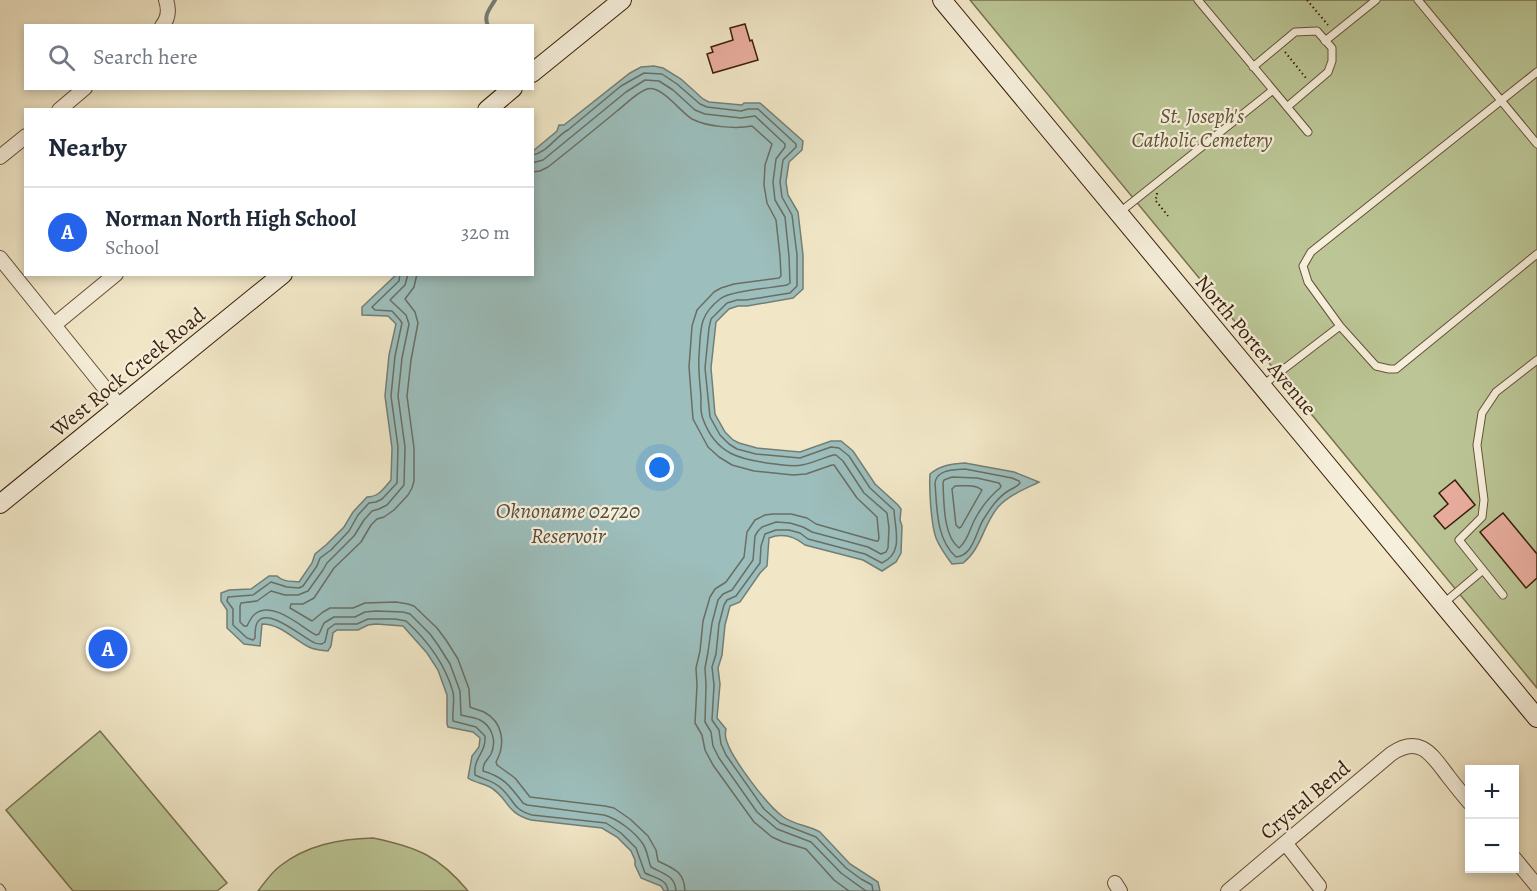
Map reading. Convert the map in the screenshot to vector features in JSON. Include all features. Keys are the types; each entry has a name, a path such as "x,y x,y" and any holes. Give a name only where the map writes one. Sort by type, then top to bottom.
{"main road":[{"path":"534,71 622,0"},
{"name":"North Porter Avenue","path":"942,0 1537,718"},
{"path":"489,108 511,90"},
{"name":"West Rock Creek Road","path":"0,504 281,276"}],"street":[{"path":"163,24 167,16 166,0"},
{"path":"60,108 83,90"},
{"path":"0,157 24,138"},
{"path":"0,258 120,407"},
{"path":"54,325 114,276"},
{"name":"Crystal Bend","path":"1228,891 1398,749 1410,745 1430,753 1465,797"},
{"path":"1286,844 1318,886"},
{"path":"1519,863 1537,886"}],"lane":[{"path":"1325,41 1376,0"},
{"path":"1418,0 1537,144"},
{"path":"1201,1 1308,132"},
{"path":"1253,67 1295,32 1317,31 1332,48 1332,61 1328,72 1287,107"},
{"path":"1537,72 1311,252 1303,266 1308,282 1340,326 1376,366 1396,369 1537,254"},
{"path":"1118,213 1273,90"},
{"path":"1261,387 1340,326"},
{"path":"1503,595 1459,540 1482,517 1484,500 1477,445 1482,414 1496,392 1537,360"},
{"path":"1442,604 1483,570"}],"path":[{"path":"1307,0 1335,33"},
{"path":"1279,45 1312,86"},
{"path":"1152,186 1156,191 1156,201 1168,216"}],"green space":[{"name":"St. Joseph's Catholic Cemetery","path":"970,0 1537,0 1537,688"},
{"path":"100,731 227,883 217,891 73,891 6,810"},
{"path":"373,838 415,849 437,861 468,891 258,891 277,869 301,853 324,844"}],"water":[{"name":"Oknoname 02720 Reservoir","path":"641,67 663,68 681,79 709,102 742,105 760,103 803,141 802,150 789,162 786,182 788,195 798,212 803,255 803,289 793,298 729,309 716,322 711,368 715,414 725,432 733,440 757,448 800,452 831,441 841,441 853,451 875,484 901,509 901,553 896,562 882,571 863,560 805,545 797,539 783,536 769,538 767,566 740,602 730,606 718,668 720,684 717,718 726,729 726,740 736,760 768,802 786,819 820,832 850,864 878,882 880,891 664,891 661,886 641,878 631,851 617,837 602,828 531,820 516,813 496,791 468,778 472,756 479,747 480,738 473,732 448,727 447,695 438,670 427,653 403,626 376,624 358,630 337,630 333,633 328,651 311,648 275,626 262,624 260,646 244,644 227,628 227,610 221,601 221,593 229,590 251,589 269,576 299,582 312,563 315,554 344,527 353,512 367,497 378,494 391,480 392,448 385,396 389,355 396,324 388,316 362,315 362,307 395,276 534,276 534,150 557,131 559,125 564,125 630,73"},
{"path":"965,463 1014,472 1039,482 1002,503 993,514 969,557 963,563 952,564 939,545 934,532 930,474 946,466"}],"building":[{"path":"745,24 758,60 713,73 707,54 713,52 711,47 733,40 730,28"},
{"path":"1455,480 1475,505 1445,529 1434,516 1448,504 1439,493"},
{"path":"1503,513 1537,554 1537,578 1526,588 1480,532"}],"waterway":[{"path":"488,24 487,15 495,0"}],"place":[{"name":"Norman North High School","path":"108,649"}]}
